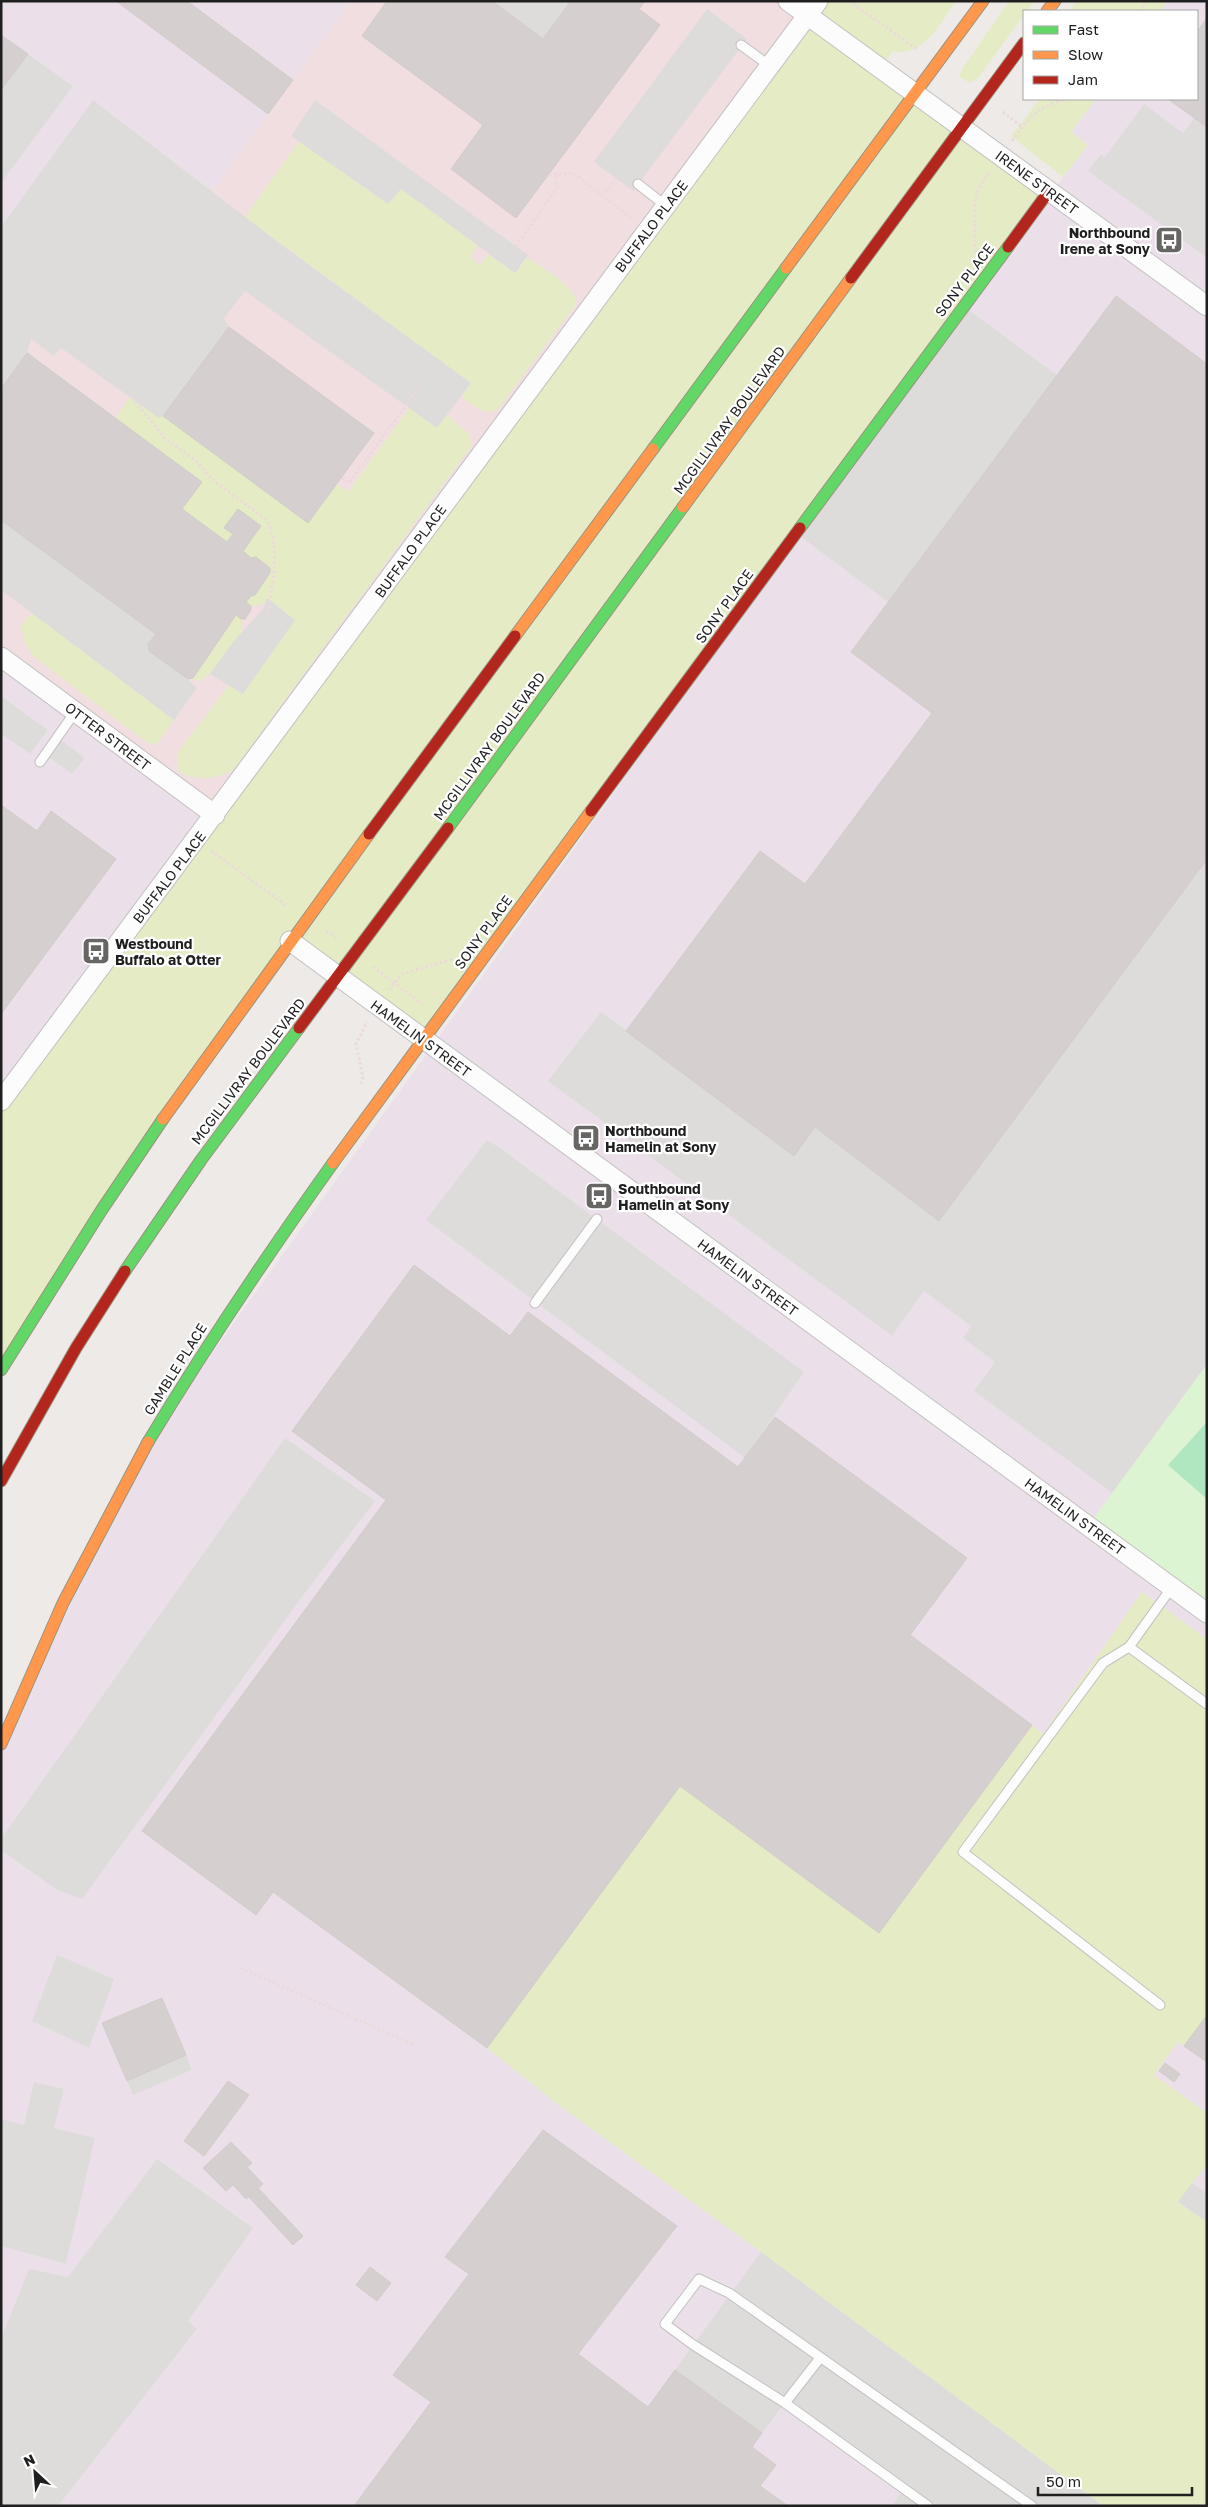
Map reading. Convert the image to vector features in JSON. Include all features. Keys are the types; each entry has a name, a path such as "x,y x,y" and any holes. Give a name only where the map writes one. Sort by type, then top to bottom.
{"main road":[{"path":"1,1370 108,1198 290,941 983,1"},
{"name":"MCGILLIVRAY BOULEVARD","path":"1,1481 65,1366 172,1198 255,1084 338,978 1023,44"},
{"name":"SONY PLACE","path":"423,1039 1049,190"},
{"name":"GAMBLE PLACE","path":"1,1744 63,1603 144,1448 203,1350 264,1259 423,1039"}],"street":[{"name":"IRENE STREET","path":"788,1 812,8 915,94 1207,306"},
{"name":"BUFFALO PLACE","path":"1,1101 197,840 812,8"},
{"name":"OTTER STREET","path":"1,657 215,815"},
{"name":"HAMELIN STREET","path":"290,941 1207,1613"}],"lane":[{"path":"742,45 770,66"},
{"path":"638,184 666,206"},
{"path":"40,762 75,712"},
{"path":"535,1304 597,1219"},
{"path":"1160,2005 963,1852 1103,1663 1129,1646 1172,1588"},
{"path":"1129,1646 1207,1704"},
{"path":"928,2506 785,2403 692,2344 665,2324 699,2279 729,2294 1032,2506"},
{"path":"785,2403 820,2358"}],"path":[{"path":"849,1 920,50"},
{"path":"1003,112 1022,127 1045,105 1062,100"},
{"path":"548,174 573,173 647,230"},
{"path":"516,246 556,188 556,174"},
{"path":"602,196 616,178"},
{"path":"342,478 349,483 422,385"},
{"path":"132,398 166,439 198,463 214,481 267,520 270,527 275,565 275,579 270,595 269,616"},
{"path":"197,840 291,909"},
{"path":"322,929 344,943"},
{"path":"371,965 392,984 440,1016"},
{"path":"241,1968 414,2045"}],"shaded area":[{"path":"1,1 351,1 212,190 93,101 1,227"},
{"path":"351,1 788,1 807,15 215,815 1,657 1,227 93,100 212,190"},
{"path":"492,1 571,1 543,39"},
{"path":"1168,1 1207,1 1207,1364 1088,1526 1207,1613 1207,2506 1,2506 1,1744 144,1448 963,306 1088,145 1071,132 1095,100 1198,100 1198,10 1161,10"},
{"path":"707,9 747,39 633,191 594,162"},
{"path":"28,54 73,86 1,183 1,90"},
{"path":"93,100 279,243 471,383 437,428 245,291 224,318 229,327 163,416 159,418 61,348 54,356 31,339 27,353 1,389 1,227"},
{"path":"315,100 528,255 515,273 401,189 388,204 291,136"},
{"path":"1144,104 1183,133 1194,118 1207,127 1207,258 1088,171 1101,154 1105,157"},
{"path":"963,306 1057,375 888,602 796,533"},
{"path":"1,520 156,634 148,644 197,688 174,720 1,590"},
{"path":"267,598 295,620 243,694 210,674 234,641 263,609"},
{"path":"1,657 215,815 1,1101"},
{"path":"1,696 48,730 30,754 3,735 1,736"},
{"path":"58,738 85,758 72,774 46,755"},
{"path":"1207,859 1207,1364 1112,1493 974,1391 995,1362 963,1338 971,1326 924,1291 892,1336 548,1081 601,1012 794,1155 815,1127 939,1221"},
{"path":"487,1140 804,1372 745,1458 426,1220"},
{"path":"285,1438 375,1501 299,1601 82,1899 57,1890 1,1850 1,1839"},
{"path":"57,1955 114,1979 89,2048 32,2021"},
{"path":"186,2055 192,2070 133,2095 127,2081"},
{"path":"34,2082 64,2089 54,2128 95,2138 66,2264 1,2246 1,2119 24,2125"},
{"path":"157,2159 253,2228 188,2321 197,2329 58,2506 1,2506 1,2350 4,2331 29,2269 68,2277"},
{"path":"1192,2183 1207,2193 1207,2222 1178,2202"},
{"path":"761,2252 1103,2506 892,2506 904,2489 785,2403 762,2433 675,2370"}],"green space":[{"path":"818,1 956,1 938,28 923,44 904,52 893,51 880,69 1049,191 423,1039 290,942 1,1370 1,1101"},
{"path":"1009,1 1034,1 1028,10 1023,10 1023,16 978,78 970,83 959,77 962,69"},
{"path":"1077,1 1168,1 1161,10 1070,10"},
{"path":"1039,100 1095,100 1071,132 1088,145 1063,177 1011,136"},
{"path":"299,141 388,204 401,188 478,246 470,257 480,265 488,254 515,273 525,259 528,258 567,286 576,300 575,306 498,409 488,412 484,411 462,398 470,383 245,217"},
{"path":"132,398 159,418 163,416 308,523 337,484 348,492 409,408 437,428 447,415 470,435 471,447 234,769 220,776 200,778 179,772 178,752 229,685 243,693 266,603 251,606 246,602 251,596 255,595 270,573 270,567 256,557 251,558 243,551 260,526 225,528 233,534 227,542 182,509 202,482 116,418 128,399"},
{"path":"33,614 174,720 156,745 146,742 34,657 24,641 21,627 26,618"},
{"path":"236,615 241,619 242,633 208,675 199,681 188,679 193,678"},
{"path":"1207,1364 1207,1613 1088,1526"},
{"path":"1207,1422 1207,1499 1168,1465"},
{"path":"1142,1592 1207,1639 1207,2015 1184,2046 1178,2042 1154,2075 1207,2113 1207,2164 1178,2202 1207,2222 1207,2506 1103,2506 761,2252 560,2106 487,2048 680,1786 879,1932 1032,1725 1043,1734"}],"building":[{"path":"116,1 187,1 293,80 268,114"},
{"path":"387,1 492,1 543,39 571,1 645,1 639,9 660,25 516,218 451,169 483,125 362,36"},
{"path":"1207,18 1207,127 1169,100 1198,100 1198,31"},
{"path":"1,35 28,54 1,90"},
{"path":"1116,296 1207,364 1207,859 939,1221 815,1127 794,1156 626,1031 760,851 805,884 932,713 851,652"},
{"path":"229,327 374,433 308,523 163,416"},
{"path":"27,353 202,482 182,509 227,542 233,534 224,528 238,509 261,526 243,551 251,558 256,557 270,568 270,573 255,595 251,596 246,602 251,606 251,610 245,619 241,619 236,615 193,678 188,679 149,651 148,644 156,634 1,520 1,389"},
{"path":"1,805 37,831 51,811 116,859 1,1014"},
{"path":"414,1265 510,1336 528,1312 738,1467 775,1417 967,1558 910,1635 1032,1725 879,1933 680,1786 487,2048 273,1892 256,1915 142,1831 386,1500 292,1431"},
{"path":"162,1998 186,2055 127,2081 102,2023"},
{"path":"1207,2015 1207,2062 1184,2046"},
{"path":"1165,2063 1180,2074 1174,2082 1159,2071"},
{"path":"228,2081 249,2095 204,2156 184,2141"},
{"path":"543,2130 677,2226 578,2354 648,2407 675,2370 762,2433 752,2447 776,2465 760,2486 788,2506 354,2506 431,2402 393,2375 469,2274 445,2257"},
{"path":"231,2142 252,2163 247,2167 263,2184 246,2199 233,2185 226,2191 203,2168"},
{"path":"258,2188 303,2236 293,2245 249,2197"},
{"path":"370,2267 391,2283 377,2301 356,2285"}],"traffic: fast":[{"path":"800,528 1008,247"},
{"path":"653,449 786,268"},
{"path":"448,828 683,507"},
{"path":"125,1271 201,1160 299,1028"},
{"path":"1,1370 101,1211 163,1119"},
{"path":"148,1442 238,1301 333,1163"}],"traffic: slow":[{"path":"786,268 983,1"},
{"path":"1048,10 1055,1"},
{"path":"683,507 851,278"},
{"path":"515,636 653,449"},
{"path":"333,1163 591,811"},
{"path":"163,1119 369,834"},
{"path":"1,1744 63,1603 148,1442"}],"traffic: jam":[{"path":"851,278 1023,44"},
{"path":"1008,247 1049,191"},
{"path":"591,811 800,528"},
{"path":"369,834 515,636"},
{"path":"299,1028 448,828"},
{"path":"1,1481 76,1348 125,1271"}],"place":[{"name":"Northbound Irene at Sony","path":"1169,240"},
{"name":"Westbound Buffalo at Otter","path":"96,951"},
{"name":"Northbound Hamelin at Sony","path":"586,1138"},
{"name":"Southbound Hamelin at Sony","path":"599,1196"}]}
